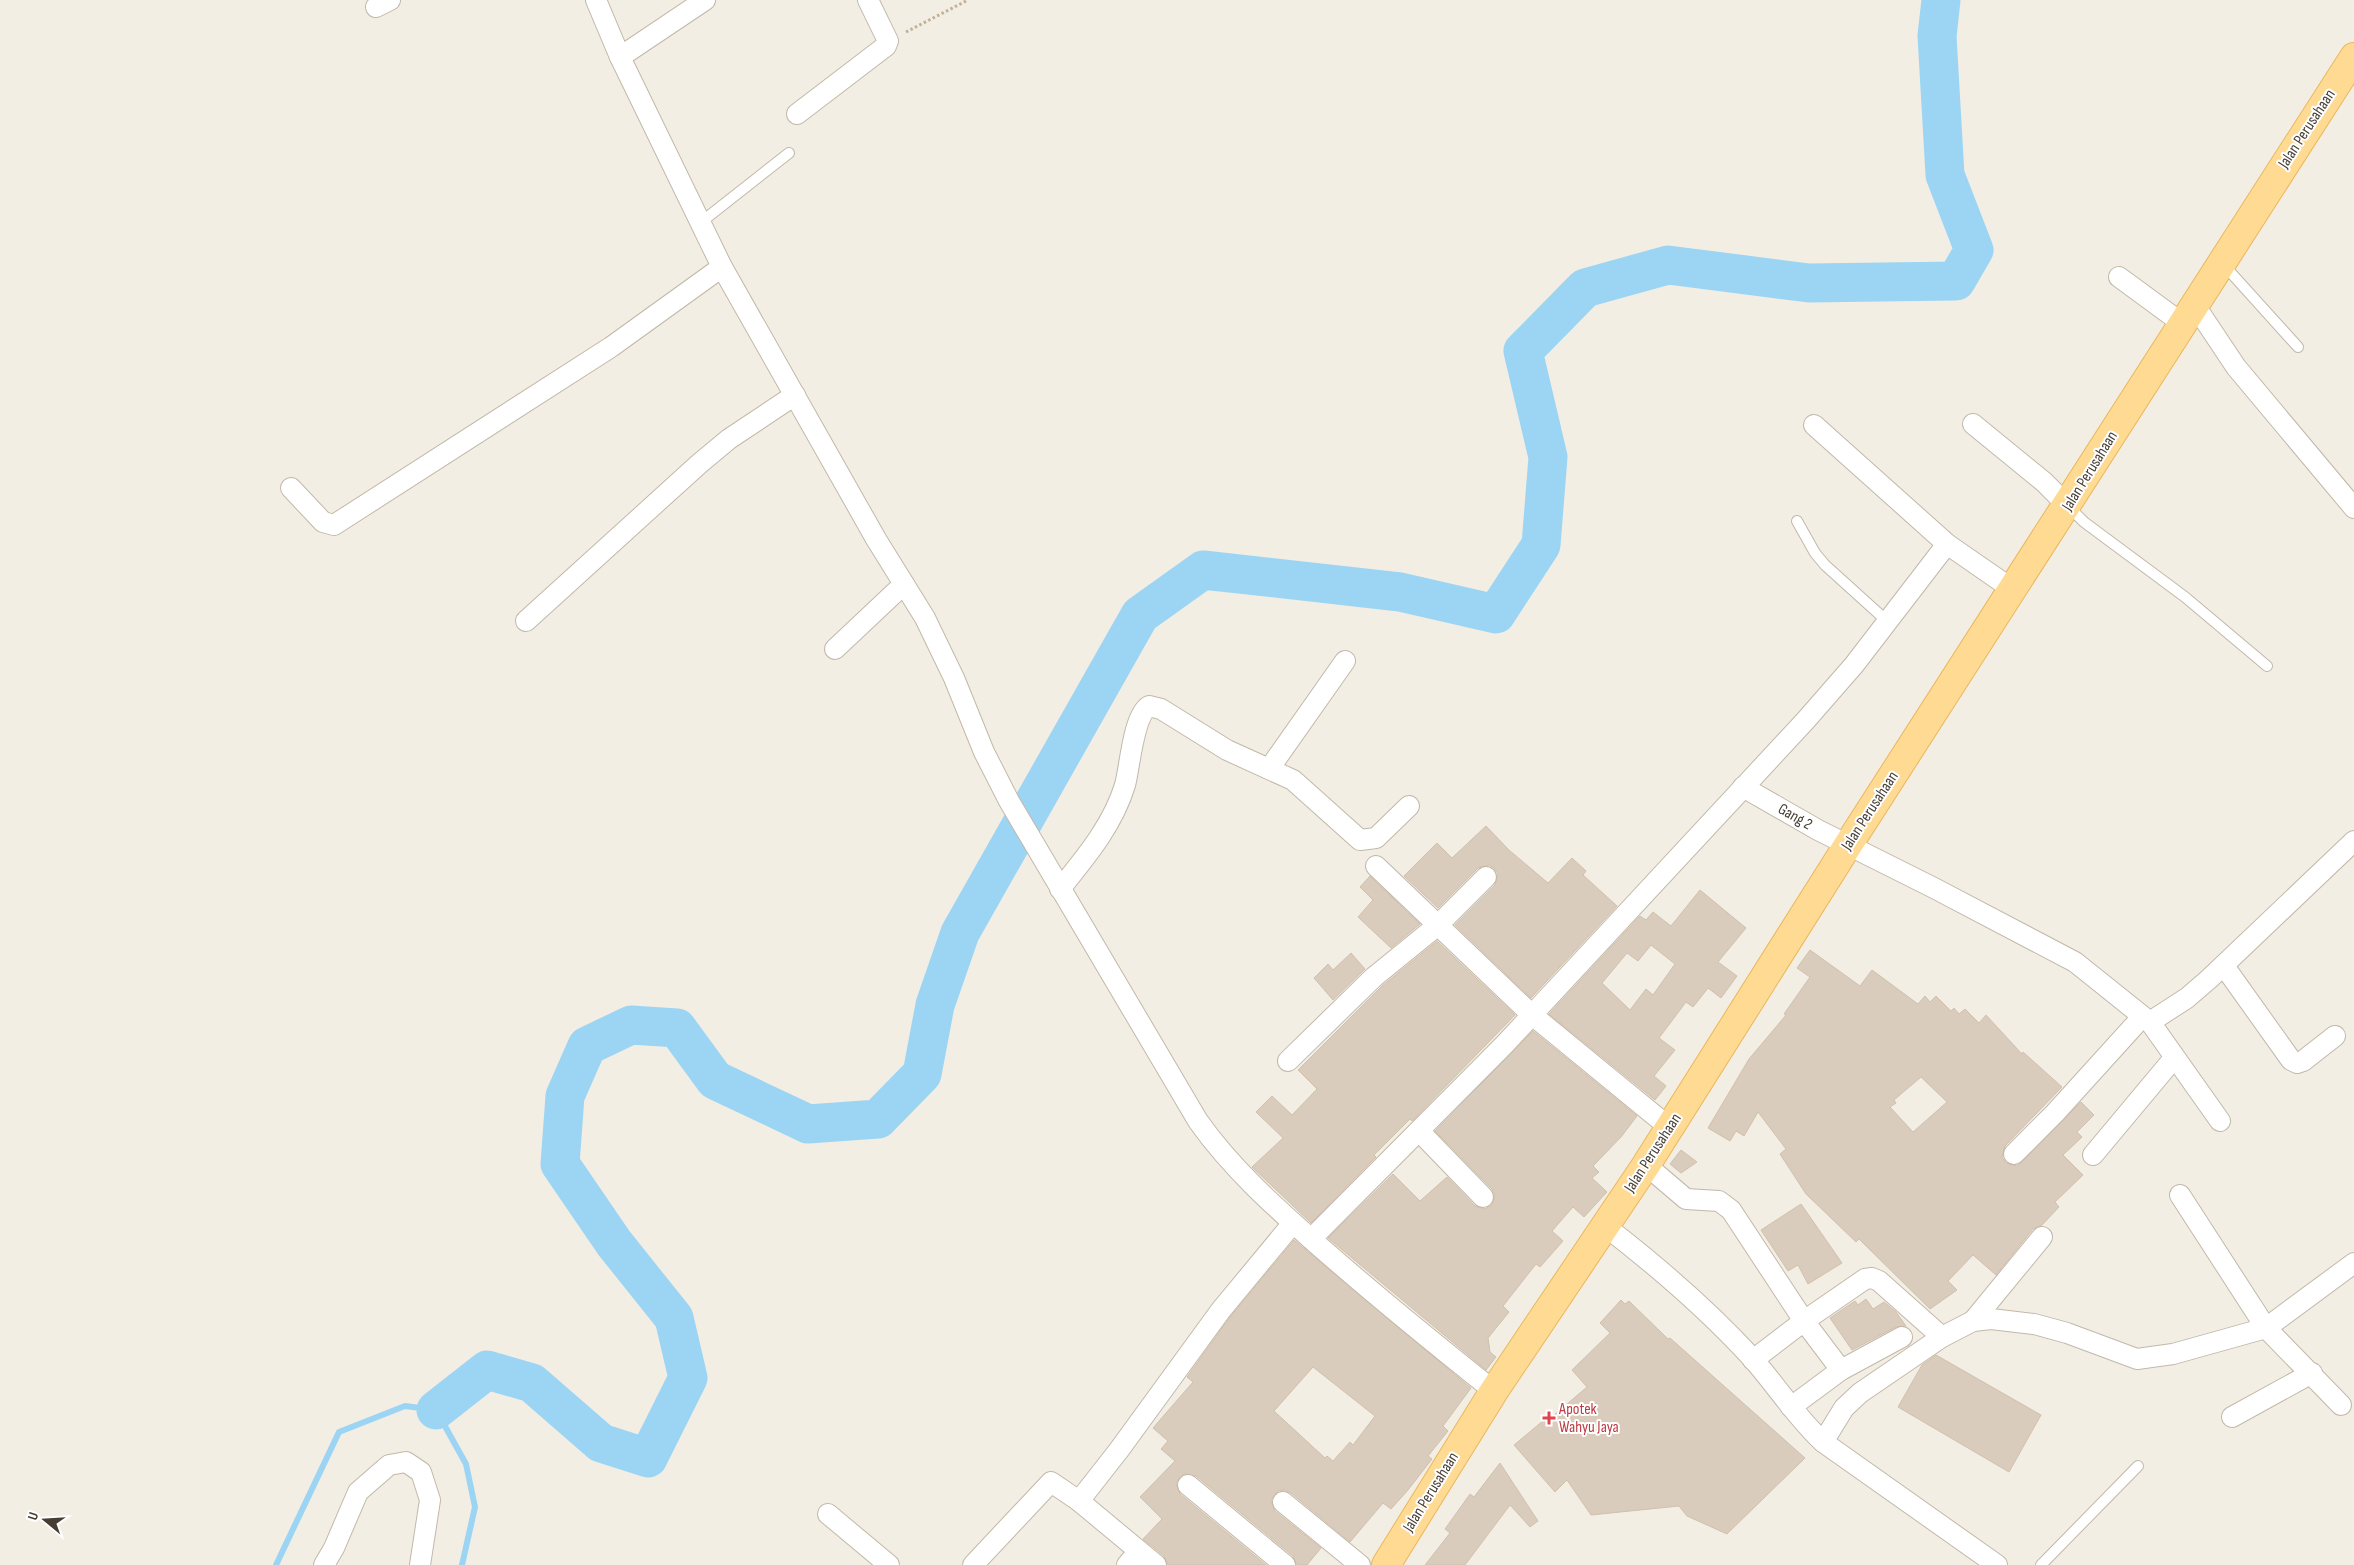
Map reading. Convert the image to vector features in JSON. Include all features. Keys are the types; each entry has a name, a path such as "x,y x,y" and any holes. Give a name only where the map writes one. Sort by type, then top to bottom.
{"main road":[{"name":"Jalan Perusahaan","path":"1386,1565 1494,1392 1670,1128 1848,845 2012,589 2068,506 2188,314 2354,57"}],"street":[{"path":"596,0 620,57 722,267 876,539 925,618 942,652 984,752 1009,801 1198,1121 1236,1167 1292,1223 1379,1298 1494,1392"},
{"path":"620,57 705,0"},
{"path":"797,114 881,52 888,41 868,0"},
{"path":"291,488 323,522 334,525 611,347 722,267"},
{"path":"2119,277 2188,314 2354,508"},
{"path":"526,622 699,464 729,439 795,395"},
{"path":"1814,424 1947,544 2012,589"},
{"path":"1973,424 2044,482 2068,506"},
{"path":"1312,1240 1420,1132 1812,713 1888,622 1947,544"},
{"path":"835,648 904,584"},
{"path":"1269,769 1345,661"},
{"path":"1060,889 1096,842 1112,816 1125,785 1140,715 1149,706 1162,709 1219,746 1298,783 1360,840 1376,838 1409,806"},
{"name":"Gang 2","path":"1743,787 1848,845 2075,962 2146,1019 2220,1121"},
{"path":"2014,1154 2146,1019 2187,998 2224,966 2354,841"},
{"path":"1376,866 1531,1014 1670,1128"},
{"path":"1288,1061 1374,977 1438,925 1486,877"},
{"path":"2224,966 2291,1060 2297,1063 2303,1061 2335,1036"},
{"path":"2092,1155 2174,1058"},
{"path":"1420,1132 1483,1196"},
{"path":"1646,1165 1686,1199 1719,1201 1731,1210 1804,1321 1841,1370"},
{"path":"2180,1195 2266,1328 2312,1373 2341,1405"},
{"path":"1079,1501 1119,1450 1216,1316 1292,1223"},
{"path":"1605,1226 1641,1253 1704,1309 1753,1360 1807,1427 1823,1442 1997,1565"},
{"path":"1973,1321 2042,1237"},
{"path":"1823,1442 1844,1408 1852,1400 1942,1337 1973,1321 1990,1319 2034,1324 2067,1333 2137,1359 2173,1354 2266,1328 2354,1263"},
{"path":"1753,1360 1804,1321 1865,1279 1872,1278 1879,1281 1942,1337"},
{"path":"1792,1407 1841,1370 1902,1337"},
{"path":"2232,1417 2312,1373"},
{"path":"324,1565 334,1548 358,1492 388,1466 406,1462 421,1472 430,1500 420,1565"},
{"path":"973,1565 1050,1483 1079,1501 1133,1558 1156,1565"},
{"path":"1188,1486 1285,1565"},
{"path":"1283,1502 1360,1565"},
{"path":"828,1514 889,1565"}],"lane":[{"path":"700,223 789,153"},
{"path":"2222,263 2298,348"},
{"path":"2068,506 2084,522 2185,597 2267,666"},
{"path":"1797,521 1815,553 1825,565 1888,622"},
{"path":"2041,1565 2138,1466"}],"path":[{"path":"888,41 968,0"}],"building":[{"path":"1486,826 1509,850 1548,883 1572,858 1586,871 1583,875 1617,906 1531,998 1455,925 1495,885 1498,874 1494,868 1489,865 1478,868 1438,908 1404,876 1437,843 1452,858"},
{"path":"1370,876 1420,924 1391,948 1358,917 1373,900 1360,887"},
{"path":"1700,890 1746,928 1718,962 1737,976 1721,998 1708,988 1693,1007 1686,1002 1659,1038 1675,1050 1654,1076 1666,1086 1655,1100 1549,1014 1640,916 1646,920 1653,912 1671,926","holes":["1651,945 1675,964 1653,995 1646,989 1630,1010 1602,983 1627,953 1638,961"]},
{"path":"1437,941 1515,1015 1412,1121 1410,1119 1374,1155 1376,1157 1311,1223 1252,1167 1283,1138 1256,1112 1272,1096 1292,1115 1317,1089 1298,1070 1382,986"},
{"path":"1810,950 1860,986 1872,970 1918,1004 1925,996 1930,1002 1936,996 1951,1011 1954,1008 1959,1014 1965,1009 1979,1023 1986,1015 2022,1054 2023,1052 2062,1087 2005,1146 2002,1157 2006,1163 2017,1166 2022,1162 2081,1102 2094,1115 2077,1132 2082,1137 2063,1155 2083,1175 2055,1202 2059,1207 2042,1225 2033,1229 1996,1275 1973,1255 1948,1281 1957,1290 1930,1309 1859,1239 1856,1242 1806,1194 1780,1154 1786,1149 1758,1112 1744,1136 1736,1131 1730,1141 1708,1128 1749,1059 1786,1015 1784,1014 1810,977 1797,968","holes":["1921,1077 1947,1102 1913,1132 1890,1107 1896,1103 1894,1100"]},
{"path":"1351,953 1365,969 1333,1000 1314,978 1328,964 1333,970"},
{"path":"1533,1031 1637,1116 1621,1137 1593,1166 1599,1172 1592,1178 1607,1192 1584,1217 1573,1207 1552,1231 1563,1241 1540,1267 1536,1264 1503,1306 1509,1312 1488,1338 1490,1352 1496,1357 1486,1370 1328,1238 1393,1174 1420,1201 1447,1177 1475,1206 1485,1209 1492,1205 1495,1195 1492,1189 1435,1131"},
{"path":"1681,1150 1697,1162 1681,1173 1670,1164"},
{"path":"1801,1204 1842,1263 1808,1284 1798,1265 1788,1271 1761,1230"},
{"path":"1294,1240 1471,1388 1443,1426 1448,1431 1428,1456 1432,1459 1408,1490 1391,1509 1383,1503 1350,1542 1291,1493 1284,1490 1278,1491 1271,1501 1275,1511 1321,1548 1307,1565 1297,1565 1293,1556 1196,1476 1184,1474 1176,1483 1180,1494 1266,1565 1168,1565 1164,1556 1143,1539 1162,1519 1140,1497 1175,1461 1161,1449 1168,1441 1153,1428 1193,1382 1187,1377 1230,1317","holes":["1313,1367 1375,1416 1353,1445 1350,1442 1333,1461 1327,1456 1325,1458 1274,1411"]},
{"path":"1866,1299 1873,1309 1884,1302 1896,1312 1906,1326 1896,1327 1852,1350 1830,1318 1855,1301 1858,1305"},
{"path":"1621,1300 1625,1304 1629,1301 1668,1339 1670,1338 1805,1458 1727,1534 1687,1516 1679,1506 1591,1515 1567,1480 1555,1492 1514,1445 1544,1420 1546,1422 1587,1387 1572,1370 1610,1333 1600,1323"},
{"path":"1936,1355 2041,1415 2009,1472 1898,1407 1922,1365"},
{"path":"1500,1463 1538,1521 1530,1527 1510,1505 1465,1565 1425,1565 1450,1533 1445,1529 1470,1494 1474,1497"}],"waterway":[{"path":"436,1410 487,1370 532,1383 601,1443 648,1458 688,1378 674,1318 614,1243 560,1164 565,1096 587,1046 631,1025 677,1028 715,1080 808,1124 878,1119 922,1074 935,1005 960,933 1140,615 1203,570 1400,592 1496,614 1541,545 1548,457 1523,351 1585,288 1668,265 1809,283 1956,281 1974,250 1945,175 1937,36 1941,0"},
{"path":"276,1565 339,1432 405,1406 436,1410 466,1464 475,1507 462,1565"}],"place":[{"name":"Apotek Wahyu Jaya","path":"1549,1418"}]}
